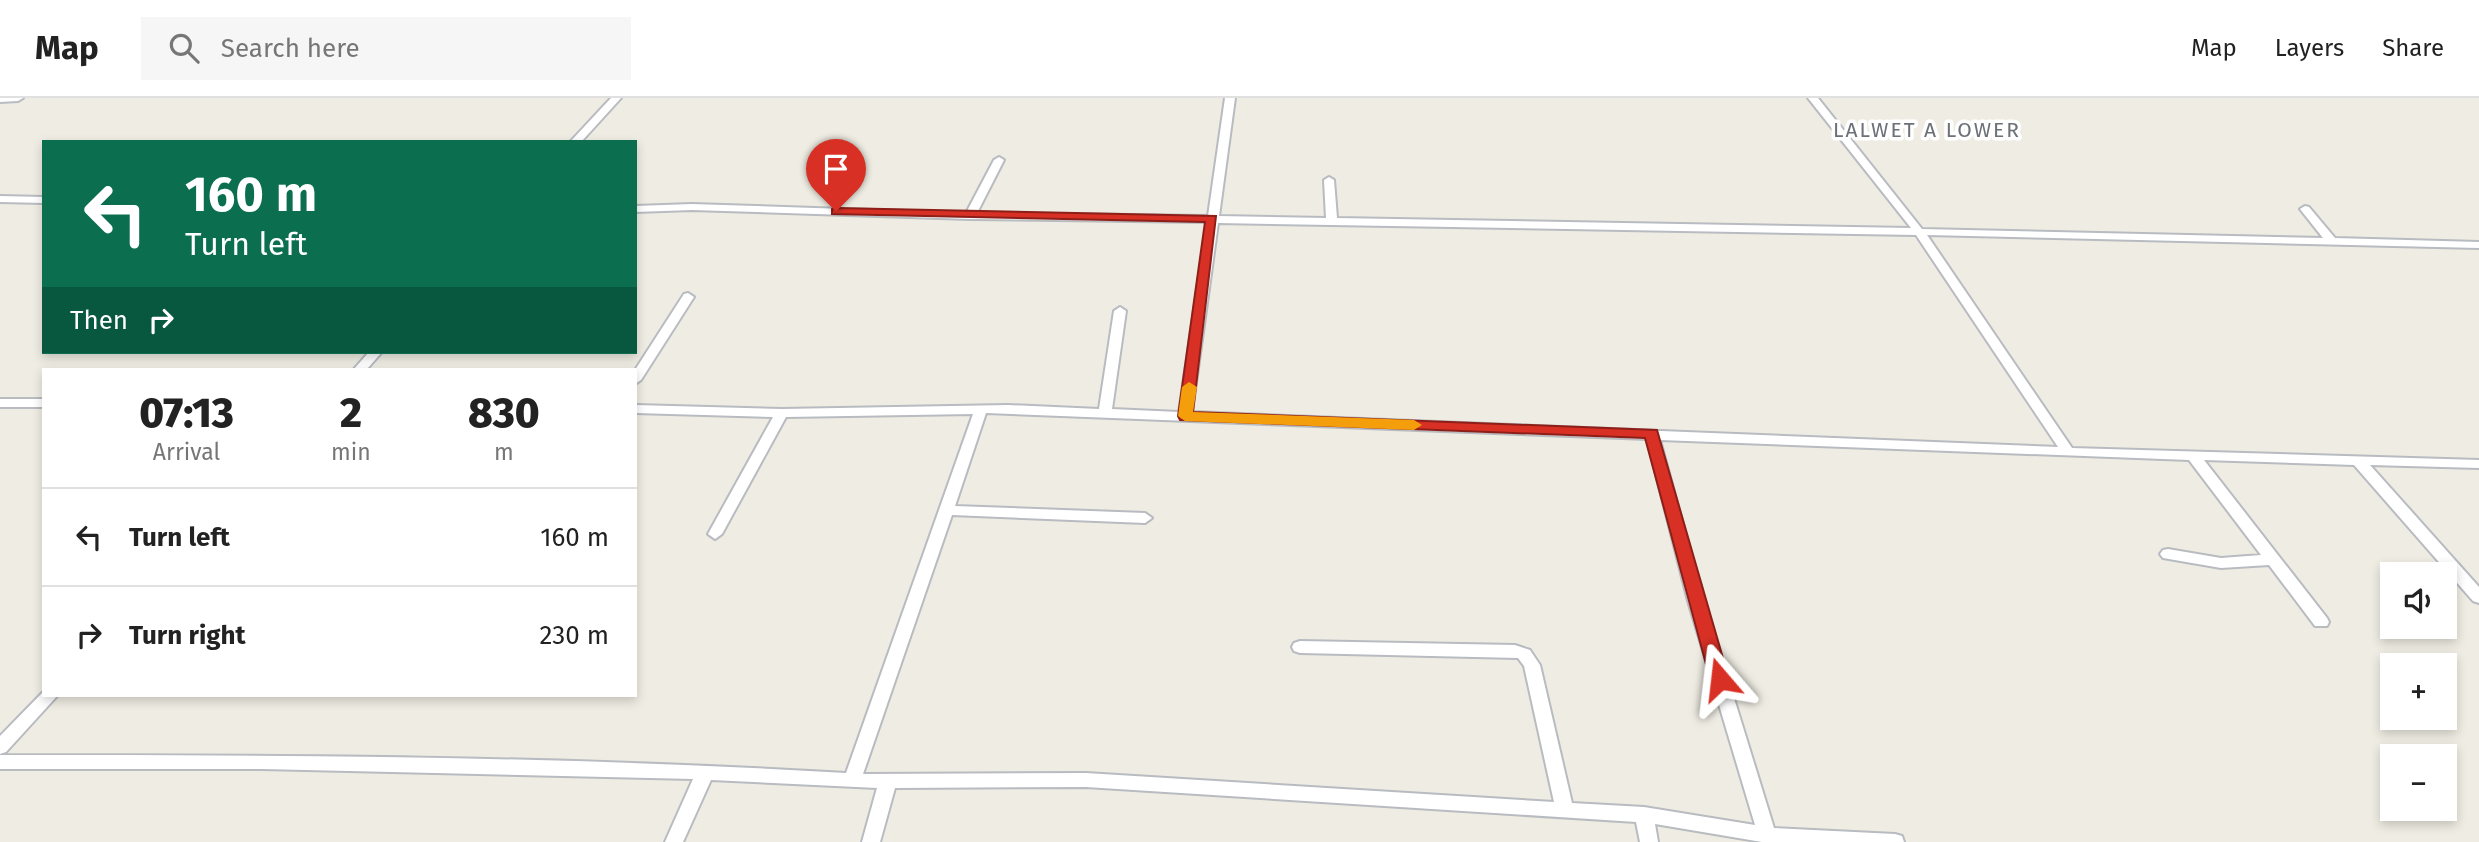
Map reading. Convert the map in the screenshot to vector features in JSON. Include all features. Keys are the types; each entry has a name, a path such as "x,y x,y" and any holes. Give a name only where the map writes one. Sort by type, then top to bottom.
{"street":[{"path":"1,100 18,98"},
{"path":"577,140 616,98"},
{"path":"1185,416 1230,98"},
{"path":"1813,98 1920,233 2068,452"},
{"path":"970,216 999,160"},
{"path":"1329,180 1332,221"},
{"path":"0,199 42,200"},
{"path":"637,209 692,207 970,216 1846,229 1920,233 2479,245"},
{"path":"2305,209 2331,240"},
{"path":"637,377 688,297"},
{"path":"1105,413 1120,311"},
{"path":"361,368 374,354"},
{"path":"0,403 42,403"},
{"path":"637,409 782,413 981,410 1105,413 2068,452 2479,464"},
{"path":"852,781 981,410"},
{"path":"715,534 782,413"},
{"path":"1652,434 1696,601 1767,835"},
{"path":"2193,456 2321,622"},
{"path":"2359,462 2479,597"},
{"path":"946,510 1145,518"},
{"path":"2168,554 2221,563 2271,560"},
{"path":"1300,647 1515,651 1524,654 1532,664 1564,810"},
{"path":"0,747 48,697"},
{"path":"0,762 262,762 705,772 852,781 1086,780 1644,816 1767,835 1895,842"},
{"path":"674,842 705,772"},
{"path":"872,842 888,781"},
{"path":"1644,816 1649,842"}],"slow traffic":[{"path":"1189,387 1185,416 1414,425"}],"district":[{"name":"LALWET A LOWER","path":"1927,130"}],"route":[{"path":"836,211 970,216 1212,219 1185,416 1652,434 1696,601 1720,679"}]}
